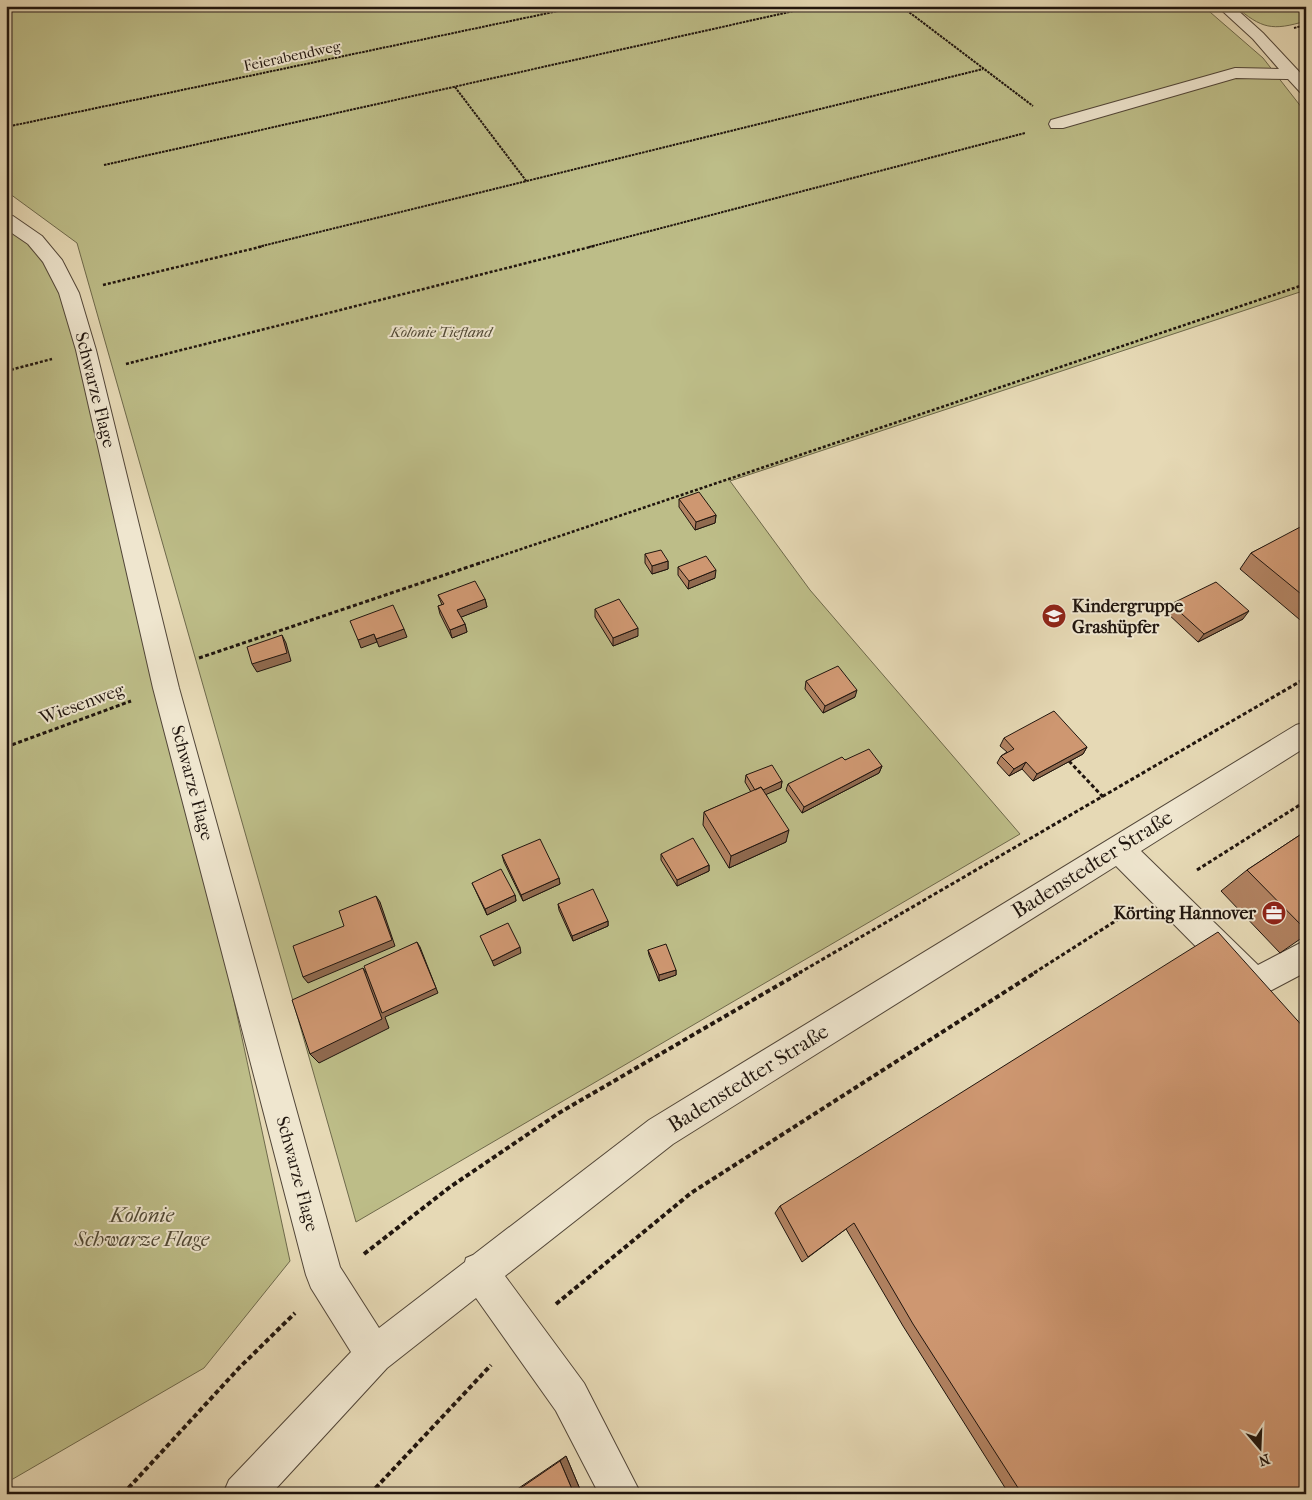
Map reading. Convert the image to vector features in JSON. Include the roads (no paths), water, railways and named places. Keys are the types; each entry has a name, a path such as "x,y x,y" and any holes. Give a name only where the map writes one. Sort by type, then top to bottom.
{"street":[{"path":"1224,6 1258,36 1306,89"},
{"path":"1057,124 1235,74 1292,74"},
{"name":"Schwarze Flage","path":"6,220 35,240 52,260 69,293 86,350 165,679 312,1234 324,1275 374,1355"},
{"name":"Badenstedter Straße","path":"244,1494 374,1355 661,1132 1306,733"},
{"path":"1118,848 1255,984 1306,956"},
{"path":"479,1272 570,1397 621,1494"}],"place":[{"name":"Kindergruppe Grashüpfer","path":"1054,616"},
{"name":"Körting Hannover","path":"1274,913"}],"park label":[{"name":"Kolonie Tiefland","path":"441,332"},
{"name":"Kolonie Schwarze Flage","path":"142,1227"}]}
